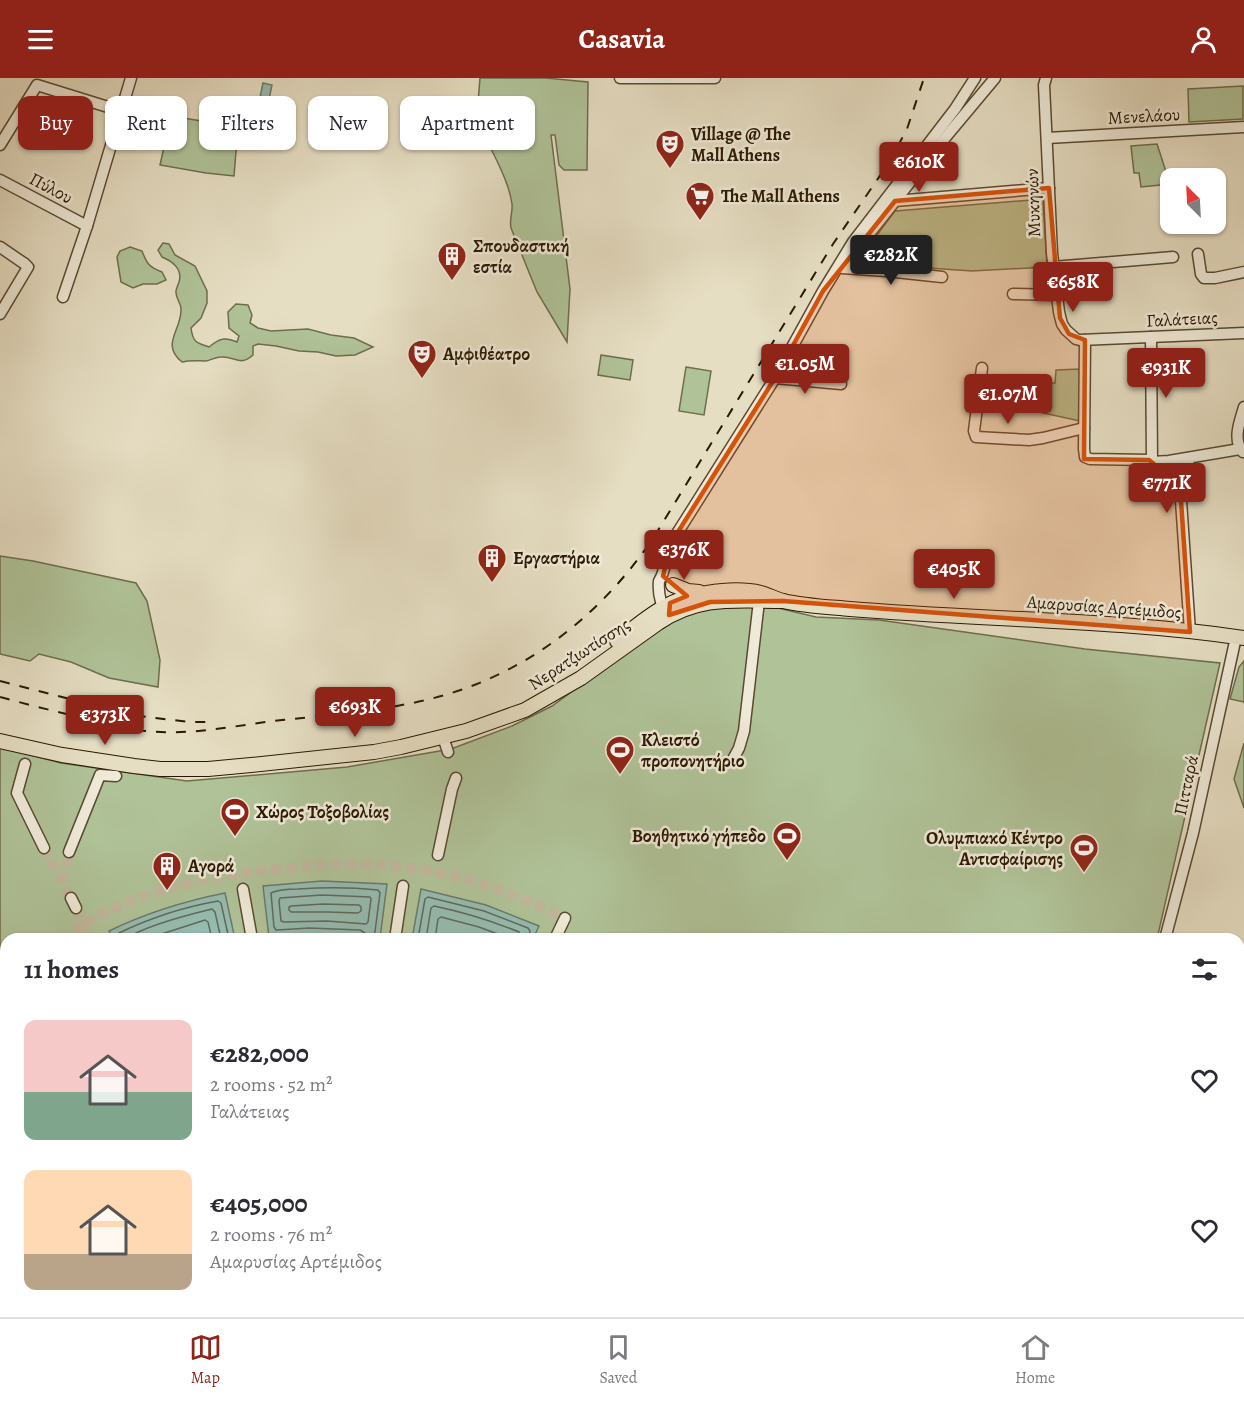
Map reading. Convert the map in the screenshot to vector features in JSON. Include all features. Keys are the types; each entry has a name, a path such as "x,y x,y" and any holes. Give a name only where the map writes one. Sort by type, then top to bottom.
{"main road":[{"path":"668,580 688,591 707,593"},
{"name":"Αμαρυσίας Αρτέμιδος","path":"732,590 761,593 783,601"},
{"name":"Νερατζιωτίσσης","path":"0,741 145,773 160,769 208,769 251,765 401,747 485,725 525,710 572,684 667,608 683,598 732,590"},
{"name":"Αμαρυσίας Αρτέμιδος","path":"667,608 731,600 783,601 851,609 969,617 1100,622 1240,638"}],"street":[{"path":"126,96 132,78"},
{"path":"620,78 716,78"},
{"path":"667,608 666,555 671,543 775,378 823,291 859,235 962,99 975,78"},
{"path":"823,291 995,78"},
{"name":"Μυκηνών","path":"1046,78 1044,85 1053,267 1059,312 1069,334 1076,339 1085,340"},
{"path":"0,145 38,85 105,106"},
{"name":"Μενελάου","path":"1047,138 1244,127"},
{"path":"63,297 109,150"},
{"name":"Πύλου","path":"0,180 87,226"},
{"path":"895,201 1049,188"},
{"path":"0,247 28,267 0,314"},
{"path":"1198,254 1201,274 1204,278 1244,272"},
{"path":"1053,267 1173,257"},
{"path":"842,268 942,277"},
{"path":"1013,294 1057,295"},
{"name":"Γαλάτειας","path":"1085,340 1244,333"},
{"path":"1151,337 1152,462 1180,486"},
{"path":"1085,340 1085,457 1152,462 1242,451 1238,444 1238,433 1244,407"},
{"path":"982,368 976,437 1036,439 1084,428"},
{"path":"775,378 841,384"},
{"path":"1180,486 1185,484 1189,458"},
{"path":"1180,486 1190,632"},
{"path":"732,761 744,731 759,601"},
{"name":"Πιτταρά","path":"1167,933 1240,638"},
{"path":"443,737 448,752"},
{"path":"25,764 17,793 44,848"},
{"path":"69,852 100,774 116,776"},
{"path":"438,855 456,778"},
{"path":"396,933 403,886"},
{"path":"243,889 251,933"},
{"path":"558,933 565,918"}],"highlighted area":[{"path":"1049,188 1060,318 1069,334 1085,340 1084,459 1149,460 1180,486 1190,632 783,601 710,602 669,615 670,603 687,596 663,576 671,543 775,378 823,291 895,201"}],"green space":[{"path":"480,78 546,78 588,82 587,170 564,170 559,165 555,135 551,135 570,289 567,342 537,292 511,228 512,204 502,171 492,150 535,150 535,96 479,96"},
{"path":"1243,86 1243,119 1189,122 1188,89"},
{"path":"187,119 199,121 199,150 236,150 234,176 160,165 163,150 187,150"},
{"path":"1157,144 1165,168 1160,168 1160,185 1141,187 1139,173 1134,173 1131,146"},
{"path":"1043,199 1047,267 972,271 856,263 895,211"},
{"path":"163,243 169,244 175,255 195,266 207,291 207,303 201,318 191,328 194,340 199,343 209,347 223,339 237,342 239,336 229,328 228,312 236,304 248,305 252,315 250,323 258,328 271,331 308,329 354,338 373,347 355,355 336,356 258,344 253,346 253,355 241,361 217,357 206,361 182,362 176,355 172,343 180,317 181,307 176,290 180,277 176,266 162,257 158,250"},
{"path":"130,247 142,251 149,264 162,272 166,280 133,288 121,282 117,257 120,251"},
{"path":"601,355 633,360 630,380 598,375"},
{"path":"686,367 711,371 704,415 679,411"},
{"path":"1081,369 1080,421 1034,411 1036,383 1055,383 1056,370"},
{"path":"0,556 136,583 147,601 160,660 158,687 109,678 71,662 39,654 30,661 0,654"},
{"path":"734,604 778,608 816,617 879,620 1085,649 1220,663 1158,933 0,933 0,747 61,763 187,781 347,767 451,749 512,726 552,706 667,622 697,611"},
{"path":"1244,661 1244,702 1230,699 1239,667"},
{"path":"1244,743 1244,808 1234,779"}],"water":[{"path":"263,83 272,85 270,96 260,96"},
{"path":"322,881 387,884 381,933 269,933 263,886"},
{"path":"421,889 486,905 539,926 536,933 413,933"},
{"path":"225,893 234,933 110,933 109,931 166,908"}],"tunnel":[{"path":"44,848 71,898"},
{"path":"62,881 69,852"},
{"path":"70,933 92,920 144,896 185,884 249,872 338,864 388,865 446,874 498,890 565,918"},
{"path":"76,908 89,933"}],"railway":[{"path":"0,697 129,729 163,732 197,731 372,710 426,700 461,690 495,676 526,660 556,640 609,593 654,537 833,244 888,164 907,129 924,78"},
{"path":"0,681 131,715 189,722 213,722"}],"place":[{"name":"Village @ The Mall Athens","path":"670,170"},
{"name":"The Mall Athens","path":"700,222"},
{"name":"Σπουδαστική εστία","path":"452,282"},
{"name":"Αμφιθέατρο","path":"422,380"},
{"name":"Εργαστήρια","path":"492,584"},
{"name":"Κλειστό προπονητήριο","path":"620,776"},
{"name":"Χώρος Τοξοβολίας","path":"235,838"},
{"name":"Βοηθητικό γήπεδο","path":"787,862"},
{"name":"Ολυμπιακό Κέντρο Αντισφαίρισης","path":"1084,874"},
{"name":"Αγορά","path":"167,892"}]}
